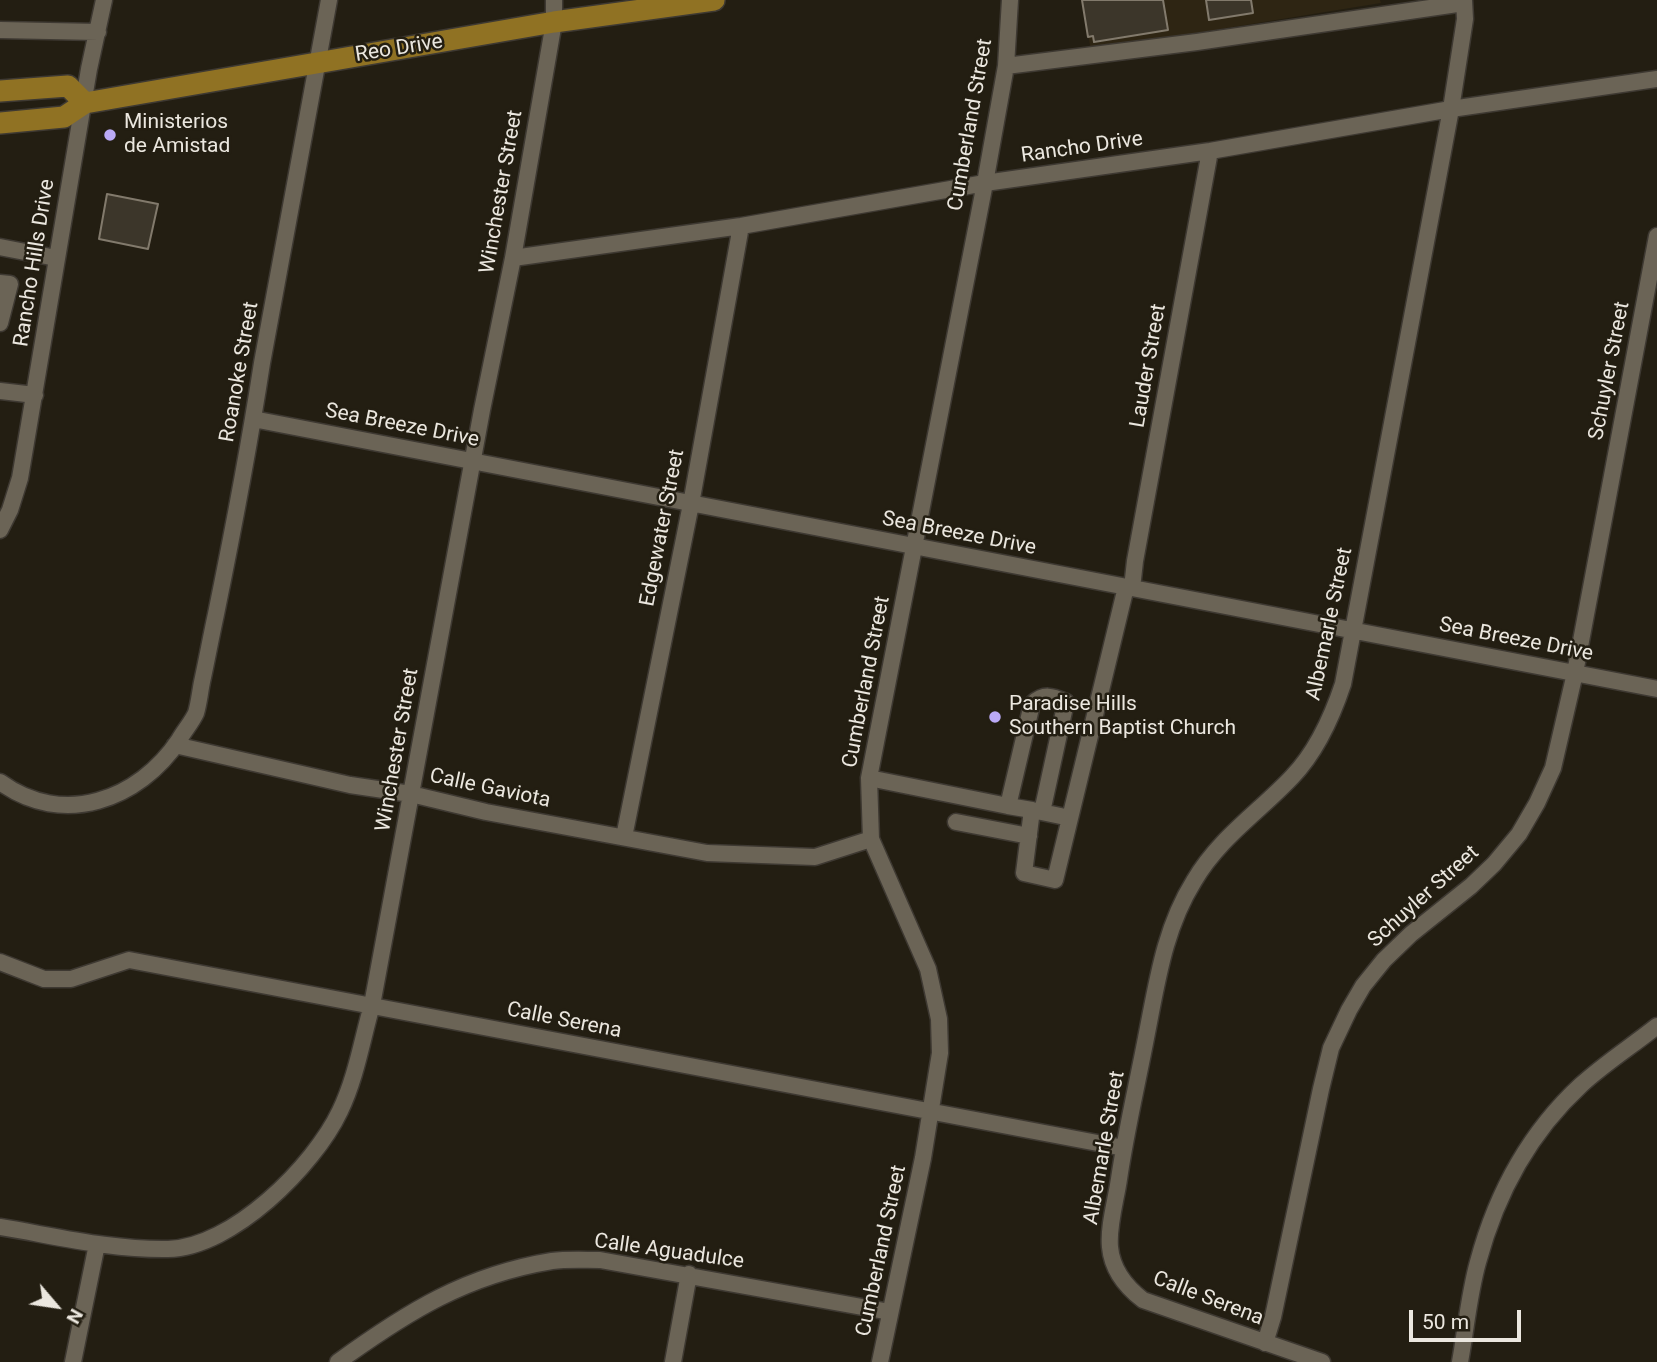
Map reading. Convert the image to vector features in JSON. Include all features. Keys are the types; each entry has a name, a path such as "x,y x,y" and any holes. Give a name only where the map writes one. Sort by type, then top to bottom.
{"main road":[{"name":"Reo Drive","path":"0,123 64,117 85,103 554,22 714,0"},
{"path":"0,92 68,86 85,103"}],"street":[{"name":"Rancho Hills Drive","path":"0,530 16,494 89,69 104,0"},
{"name":"Roanoke Street","path":"175,745 196,714 253,419 328,0"},
{"name":"Winchester Street","path":"0,1227 97,1244 169,1250 193,1246 223,1231 264,1204 302,1168 333,1125 348,1094 372,1005 513,258 554,22 554,0"},
{"name":"Cumberland Street","path":"880,1362 931,1112 940,1053 939,1019 928,970 871,839 869,778 985,183 1006,66 1010,0"},
{"path":"1006,66 1197,42 1464,1"},
{"name":"Albemarle Street","path":"1109,1244 1124,1148 1170,929 1188,891 1211,856 1227,836 1292,778 1316,746 1343,684 1451,109 1465,19 1464,1"},
{"path":"0,30 98,32"},
{"name":"Rancho Drive","path":"513,258 741,226 985,183 1210,151 1451,109 1657,79"},
{"name":"Lauder Street","path":"1029,836 1024,873 1055,880 1099,694 1129,588 1210,151"},
{"name":"Edgewater Street","path":"624,837 691,504 741,226"},
{"name":"Schuyler Street","path":"1265,1343 1273,1317 1331,1048 1349,1010 1363,986 1384,960 1494,864 1519,834 1537,803 1552,768 1575,673 1649,322 1657,236"},
{"path":"0,247 56,258"},
{"path":"0,283 10,285 0,323"},
{"path":"0,391 35,395"},
{"name":"Sea Breeze Drive","path":"253,419 1657,689"},
{"path":"1008,806 1032,704 1039,697 1050,696 1078,703 1099,694"},
{"path":"956,822 1029,836 1066,702"},
{"path":"0,782 19,793 49,803 96,802 141,782 175,745"},
{"name":"Calle Gaviota","path":"175,745 349,785 411,794 486,812 721,855 815,857 871,839"},
{"path":"869,778 1070,818"},
{"name":"Calle Serena","path":"0,962 44,979 71,979 129,960 1124,1148"},
{"path":"1460,1362 1478,1264 1493,1214 1512,1175 1535,1136 1566,1100 1599,1070 1657,1026"},
{"path":"73,1362 97,1244"},
{"name":"Calle Serena","path":"1109,1244 1125,1284 1143,1300 1322,1362"},
{"name":"Calle Aguadulce","path":"338,1362 416,1308 463,1286 512,1270 553,1261 600,1260 890,1312"},
{"path":"673,1362 689,1274"}],"shaded area":[{"path":"1081,0 1380,0 1381,3 1091,50"}],"building":[{"path":"1082,0 1163,0 1168,30 1094,42 1093,36 1088,37"},
{"path":"1206,0 1251,0 1253,13 1209,20"},
{"path":"107,194 158,204 148,249 99,239"}],"place":[{"name":"Ministerios de Amistad","path":"110,135"},
{"name":"Paradise Hills Southern Baptist Church","path":"995,717"}]}
